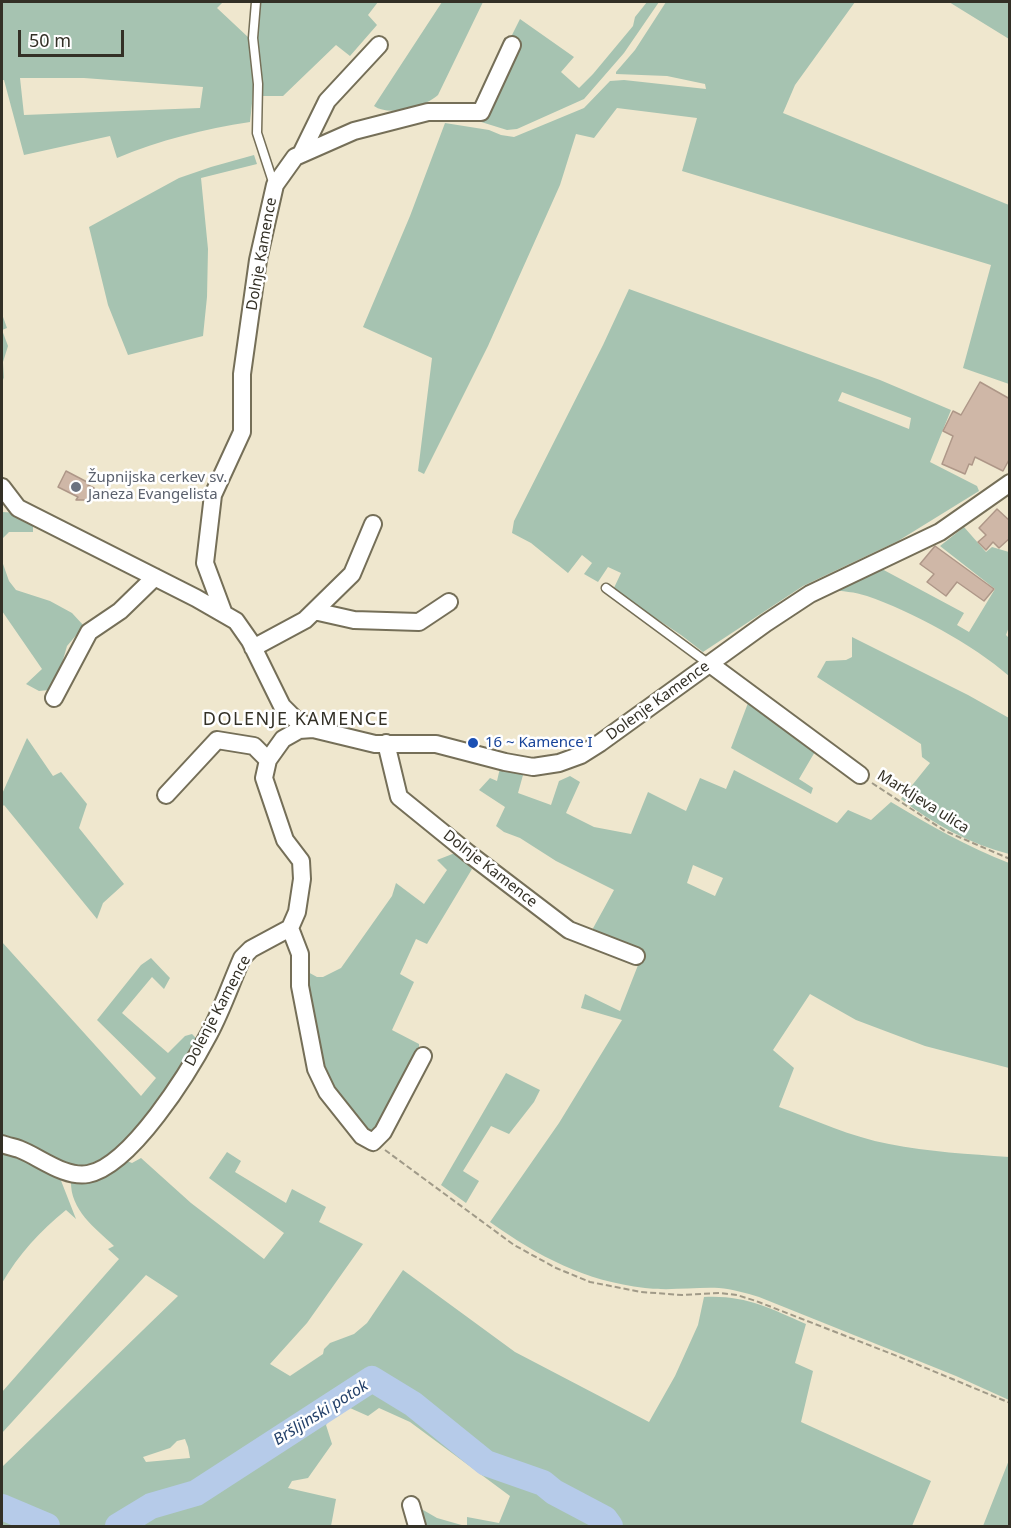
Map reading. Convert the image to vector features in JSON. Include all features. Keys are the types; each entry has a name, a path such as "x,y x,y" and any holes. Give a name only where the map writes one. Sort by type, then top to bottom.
{"street":[{"path":"302,154 327,101 379,45"},
{"name":"Dolnje Kamence","path":"224,614 205,563 206,552 213,495 242,432 242,375 258,260 274,185 295,157 354,131 428,112 481,112 512,45"},
{"name":"Dolenje Kamence","path":"313,729 375,744 436,744 533,767 559,763 581,755 600,743 766,623 810,594 940,532 1010,483"},
{"path":"2,487 18,508 236,621 253,648 282,706 296,720 313,729"},
{"path":"253,648 305,620 352,574 373,524"},
{"path":"54,698 88,632 120,611 155,577"},
{"path":"314,611 354,620 419,622 448,602"},
{"path":"710,664 860,775"},
{"path":"282,706 283,739"},
{"path":"313,729 299,730 283,739 268,760 264,778 285,840 301,861 302,879 297,912 290,928 300,954 300,986 316,1069 334,1101 362,1136 373,1142 383,1132 423,1056"},
{"path":"166,795 218,740 254,746 268,760"},
{"name":"Dolnje Kamence","path":"386,743 399,797 569,930 636,956"},
{"name":"Dolenje Kamence","path":"2,1144 20,1149 70,1173 86,1174 102,1169 139,1139 183,1076 209,1034 242,958 251,949 290,928"},
{"path":"411,1505 417,1527"}],"lane":[{"path":"256,2 253,38 258,84 256,133 274,185"},
{"path":"606,588 710,664"}],"path":[{"name":"Markljeva ulica","path":"860,775 945,831 1010,859"},
{"path":"373,1142 444,1191 514,1245 556,1268 590,1282 641,1293 737,1295 897,1356 1010,1403"}],"green space":[{"path":"2,2 223,2 217,8 249,38 253,68 250,122 182,136 117,158 110,136 24,155 4,80 2,80","holes":["20,78 84,78 203,87 200,108 24,115"]},
{"path":"260,2 378,2 368,15 377,25 350,56 336,45 283,96 262,96 257,35"},
{"path":"442,2 483,2 438,95 416,107 397,111 388,111 374,106"},
{"path":"647,2 659,2 624,53 584,99 517,129 507,130 478,121 476,107 520,19 574,57 561,72 579,88 633,26 635,17"},
{"path":"666,2 855,2 795,85 783,113 1009,205 1009,384 963,368 991,265 682,171 697,118 617,108 594,138 576,134 560,185 488,346 424,474 418,471 432,358 363,327 410,216 445,123 489,130 514,137 584,108 610,81 624,80 706,89 705,84 667,76 616,74 635,50"},
{"path":"949,2 1009,2 1009,39"},
{"path":"254,155 257,164 201,178 208,249 203,336 128,355 108,305 89,227 179,178"},
{"path":"629,289 880,380 951,410 930,462 977,486 979,491 898,541 803,586 703,652 613,590 621,573 608,567 598,582 584,574 592,563 582,555 568,573 531,543 512,533 514,521","holes":["842,392 911,418 909,429 838,401"]},
{"path":"2,314 7,328 2,330"},
{"path":"2,330 8,346 3,362 4,380 2,375"},
{"path":"2,512 22,513 33,522 33,532 9,532 2,539"},
{"path":"964,527 986,552 992,547 1009,552 1010,624 1006,635 1009,638 1009,676 960,641 903,610 862,595 830,590 880,568 964,613 957,625 969,632 995,589 940,546"},
{"path":"2,561 9,581 16,590 50,601 72,613 84,626 67,646 57,681 49,690 39,691 26,684 42,669 2,611"},
{"path":"852,637 1009,718 1009,854 980,845 952,832 901,799 930,763 922,757 921,744 817,677 826,661 846,660 852,657"},
{"path":"748,703 816,750 799,779 813,788 811,794 731,748"},
{"path":"27,738 53,776 61,772 87,804 79,828 124,884 103,903 97,919 4,805 2,807 2,794"},
{"path":"500,768 523,775 518,793 551,805 559,781 570,776 580,782 566,813 594,827 631,834 648,792 686,811 700,778 726,789 734,770 837,823 848,810 871,820 891,802 949,835 1009,863 1009,1068 925,1046 856,1020 810,994 773,1050 794,1068 779,1107 847,1133 875,1141 934,1151 1009,1157 1009,1400 956,1376 734,1290 645,1288 602,1280 563,1266 526,1246 490,1222 559,1123 622,1020 581,1008 585,994 620,1011 642,955 591,932 614,890 556,861 496,826 505,807 479,790 490,778 497,781","holes":["693,865 723,878 715,896 687,883"]},
{"path":"455,853 472,869 427,944 416,939 400,974 414,982 392,1030 419,1044 419,1053 378,1131 367,1134 318,1066 306,971 317,977 323,977 341,968 392,896 396,883 424,904 447,870 437,860"},
{"path":"2,942 141,1096 156,1078 97,1020 141,965 151,958 170,978 164,989 152,977 122,1013 168,1053 185,1036 192,1034 197,1039 176,1076 146,1117 112,1152 93,1163 74,1167 2,1139"},
{"path":"506,1073 540,1090 534,1102 509,1134 491,1126 463,1171 479,1181 466,1203 441,1185"},
{"path":"2,1152 60,1178 76,1219 66,1210 56,1218 23,1253 2,1283"},
{"path":"227,1152 241,1161 235,1172 286,1203 292,1189 326,1207 319,1222 363,1244 307,1323 270,1364 290,1376 323,1354 324,1349 330,1343 354,1334 367,1323 403,1270 515,1352 649,1422 675,1376 698,1325 704,1297 745,1300 806,1324 795,1363 813,1371 801,1422 931,1481 912,1526 467,1526 467,1517 499,1523 510,1496 410,1422 379,1408 368,1416 341,1404 326,1425 332,1444 308,1478 292,1481 288,1488 336,1499 331,1526 2,1526 2,1467 178,1296 146,1275 2,1433 2,1392 119,1259 108,1249 114,1246 79,1210 71,1181 122,1159 132,1163 141,1158 191,1203 264,1259 284,1233 209,1178","holes":["185,1439 190,1458 146,1462 143,1457 170,1448 177,1441"]},
{"path":"1009,1460 1009,1526 983,1526"},
{"path":"418,1507 437,1518 465,1526 422,1526"}],"building":[{"path":"980,382 1010,399 1010,458 1003,471 975,457 965,474 942,464 953,436 943,431 953,411 961,415"},
{"name":"Župnijska cerkev sv. Janeza Evangelista","path":"66,471 94,488 96,494 93,500 76,500 78,497 58,487"},
{"path":"997,509 1010,521 1010,538 999,548 993,542 986,550 978,542 986,535 979,528"},
{"path":"935,546 994,589 984,601 957,582 946,596 927,582 934,574 920,564"}],"waterway":[{"name":"Bršljinski potok","path":"118,1526 151,1506 196,1493 372,1379 413,1404 486,1463 543,1483 554,1492 605,1519 610,1526"},
{"name":"Bršljinski potok","path":"2,1507 47,1526"}],"place":[{"name":"Župnijska cerkev sv. Janeza Evangelista","path":"76,487"},
{"name":"16 ~ Kamence I","path":"473,743"}],"district":[{"name":"DOLENJE KAMENCE","path":"296,720"}]}
